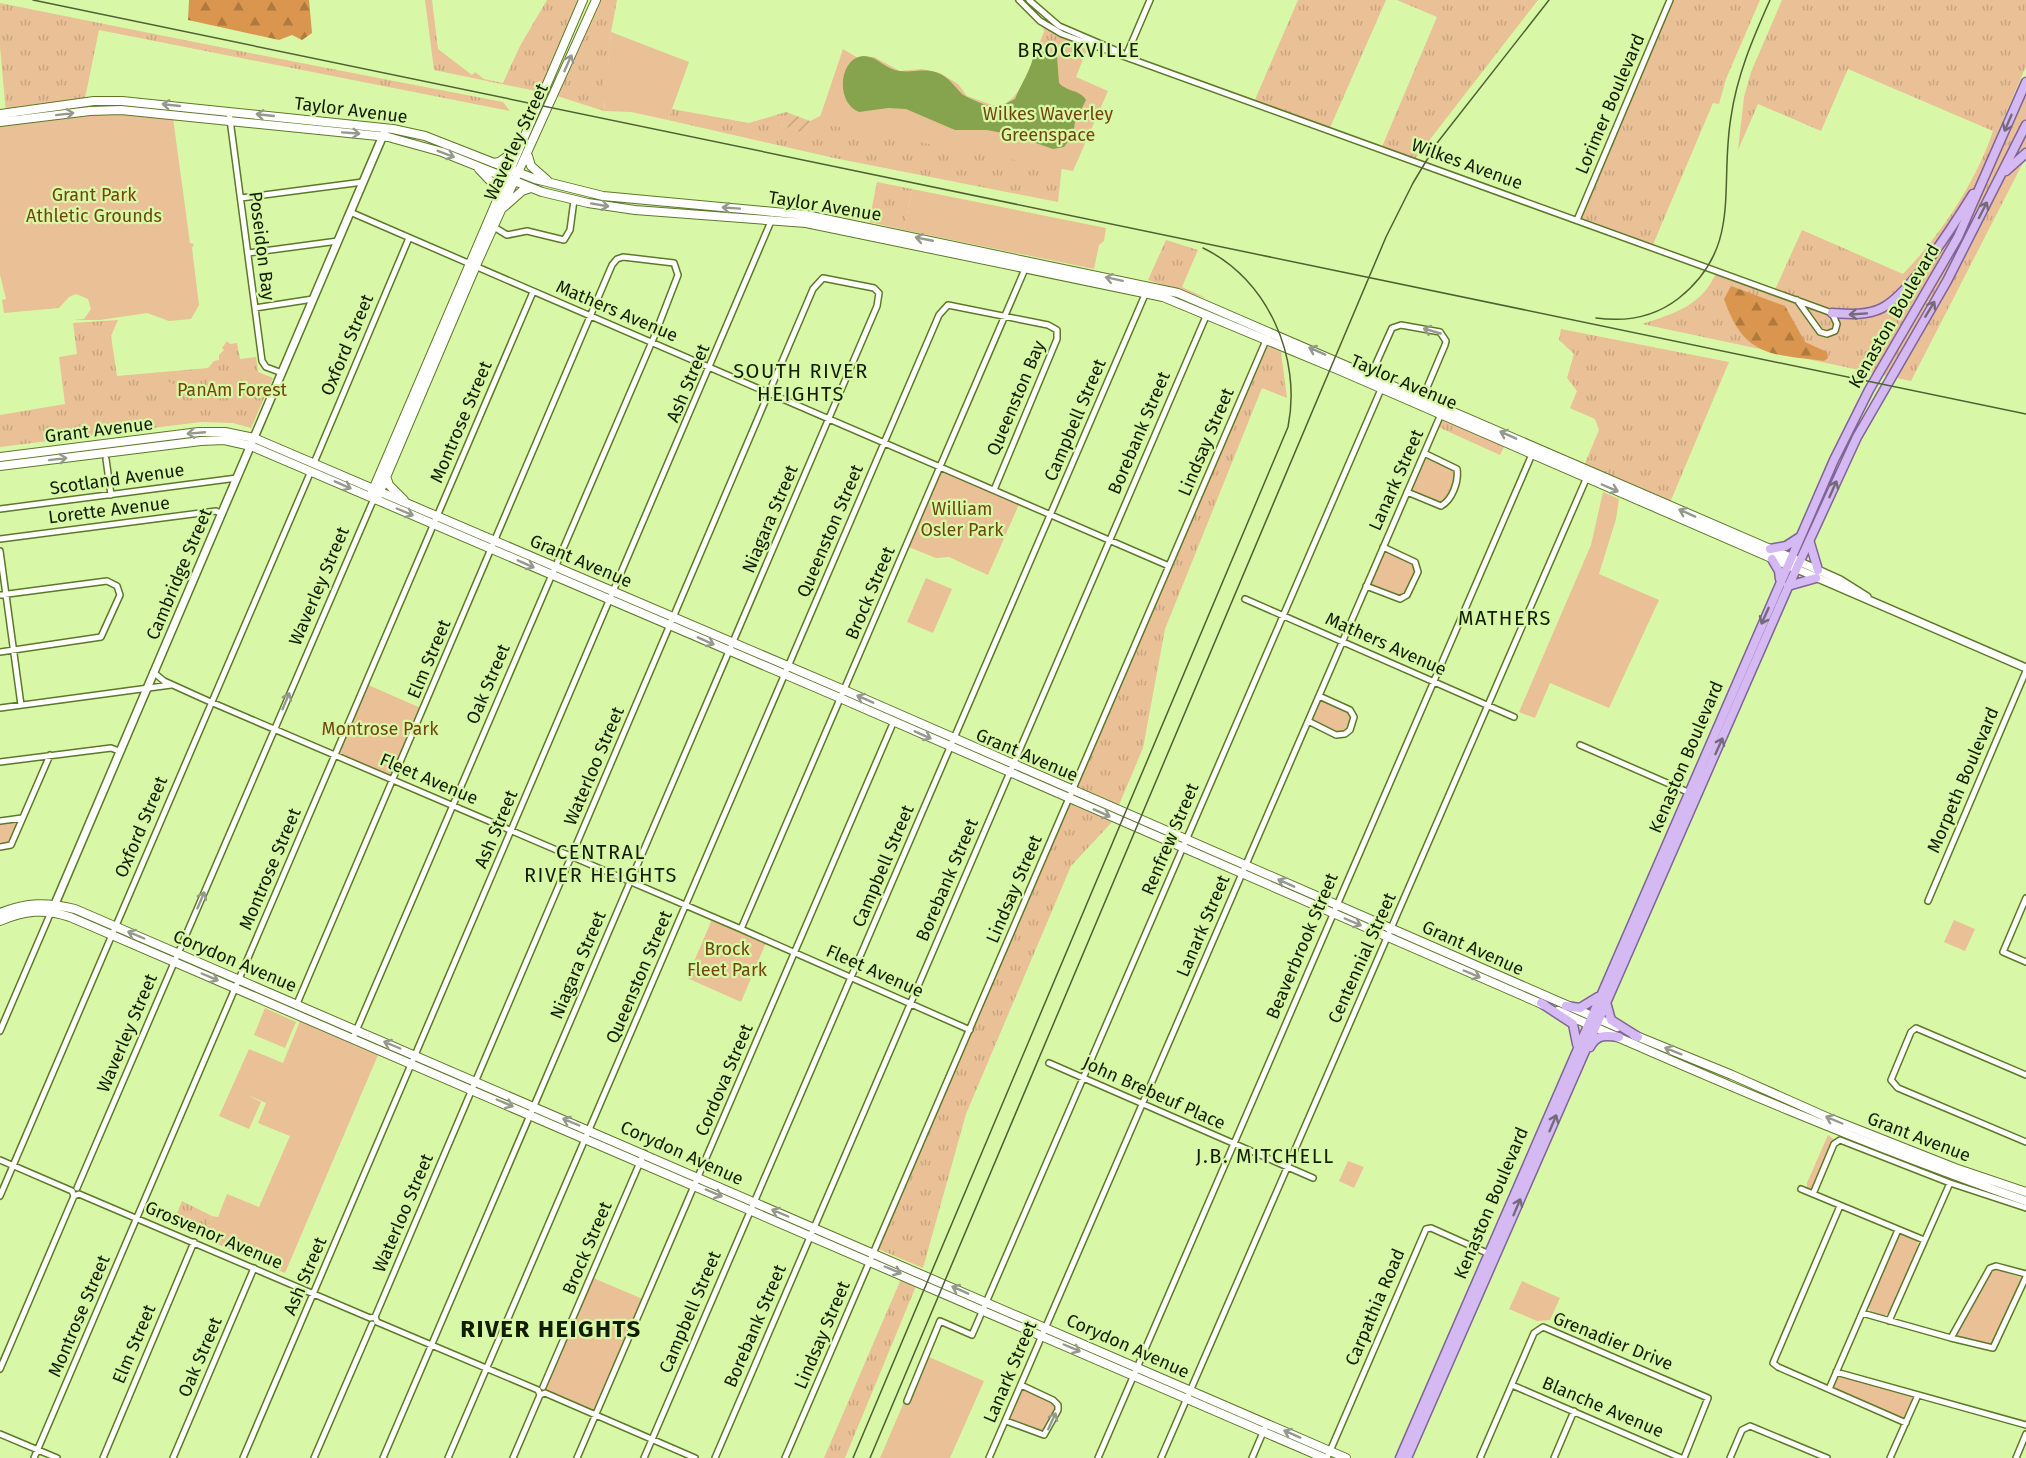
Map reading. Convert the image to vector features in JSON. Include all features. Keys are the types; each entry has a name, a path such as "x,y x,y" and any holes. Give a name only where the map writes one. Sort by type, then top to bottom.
{"main road":[{"name":"Waverley Street","path":"375,494 386,476 473,265 498,196 583,0"},
{"name":"Waverley Street","path":"375,494 473,265 528,155 596,0"},
{"name":"Kenaston Boulevard","path":"1407,1458 1577,1067 1603,998 1784,584 1789,562 1800,537 1858,411 1939,273 2026,82"},
{"name":"Taylor Avenue","path":"0,114 106,101 425,136 519,174 627,200 772,216 1025,269 1195,299 1270,331 1369,379 1381,389 1442,410 1772,559 1789,562"},
{"name":"Taylor Avenue","path":"0,122 106,109 230,116"},
{"name":"Kenaston Boulevard","path":"1784,584 1798,566 1810,543 1869,414 1947,281 2026,126"},
{"name":"Taylor Avenue","path":"384,132 442,152 531,188 574,200 630,210 772,216 806,215 902,234 1147,290 1369,379 1384,380 1423,397 1442,410"},
{"path":"492,163 499,162 520,147"},
{"path":"2000,178 2026,153"},
{"path":"528,155 531,166 553,184"},
{"path":"1832,313 1870,312 1891,302 1915,277 1990,165"},
{"path":"476,166 497,188 498,196"},
{"path":"501,210 522,191 531,188"},
{"name":"Grant Avenue","path":"0,457 199,432 225,432 494,544 555,566 613,596"},
{"name":"Grant Avenue","path":"0,466 201,441 252,442"},
{"name":"Taylor Avenue","path":"1588,475 1770,549 1798,566"},
{"path":"386,476 389,485 407,503"},
{"name":"Grant Avenue","path":"375,494 407,503 436,520"},
{"path":"1770,549 1786,546 1800,537"},
{"path":"1772,559 1784,584 1817,574 1810,543"},
{"name":"Grant Avenue","path":"494,544 551,575 613,596 734,643 787,671"},
{"name":"Grant Avenue","path":"673,621 730,651 897,714 952,743"},
{"name":"Grant Avenue","path":"842,694 894,722 952,743 1071,795 1183,848 1244,869"},
{"name":"Grant Avenue","path":"1071,795 1186,839 1244,869 1335,909 1391,929 1566,1006 1619,1038 1828,1127 1953,1176 2026,1201"},
{"name":"Corydon Avenue","path":"0,913 29,903 53,908 75,909 235,988 413,1064 534,1106 589,1129 644,1153 696,1181"},
{"name":"Corydon Avenue","path":"0,921 19,913 53,908 112,935 239,979 416,1055 531,1114 585,1138 753,1205 812,1231 870,1261 1046,1327 1187,1398 1263,1431 1327,1456 1346,1458"},
{"name":"Grant Avenue","path":"1335,909 1387,937 1541,1003 1638,1037 1734,1075 1831,1119 1955,1168 2026,1192"},
{"path":"1566,1006 1580,1008 1603,998 1611,1020 1638,1037"},
{"path":"1541,1003 1573,1024 1577,1032 1577,1049"},
{"name":"Kenaston Boulevard","path":"1400,1458 1577,1049 1594,1022"},
{"path":"1577,1067 1595,1039 1606,1035 1619,1038"},
{"name":"Corydon Avenue","path":"812,1231 874,1252 1042,1335 1191,1390 1267,1423 1327,1456"}],"street":[{"name":"Wilkes Avenue","path":"1019,0 1040,21 1054,30 1832,313"},
{"name":"Wilkes Avenue","path":"1029,0 1059,26 1115,48 1126,56"},
{"path":"1126,56 1150,0"},
{"name":"Lorimer Boulevard","path":"1576,220 1670,0"},
{"name":"Poseidon Bay","path":"230,116 264,364 282,373"},
{"name":"Cambridge Street","path":"0,1031 2,1019 53,908 384,132"},
{"path":"241,198 363,182"},
{"path":"494,227 507,235 527,231 564,240 570,230 574,200"},
{"name":"Mathers Avenue","path":"350,212 1169,566"},
{"name":"Ash Street","path":"243,1458 711,367 772,216"},
{"name":"Taylor Avenue","path":"888,240 902,234"},
{"name":"Oxford Street","path":"0,1196 409,238"},
{"path":"248,253 338,241"},
{"name":"Elm Street","path":"293,1012 616,259 623,257 674,263 678,275 651,342"},
{"name":"Brock Street","path":"741,929 1025,269"},
{"name":"Niagara Street","path":"383,1458 830,419 877,306 879,293 874,288 830,278 819,279 770,393"},
{"name":"Campbell Street","path":"644,1458 1147,290"},
{"name":"Montrose Street","path":"34,1458 533,292"},
{"path":"255,308 313,299"},
{"path":"1797,300 1823,334 1830,334 1836,328 1832,313"},
{"name":"Queenston Bay","path":"885,442 944,306 952,305 1054,327 1058,335 994,490"},
{"name":"Borebank Street","path":"715,1458 1207,314"},
{"path":"1369,379 1392,328 1401,325 1440,332 1446,341 1445,345 1423,397"},
{"name":"Lindsay Street","path":"785,1458 1270,331"},
{"name":"Oak Street","path":"353,1038 651,342"},
{"name":"Renfrew Street","path":"907,1401 940,1322 972,1335 1384,380"},
{"name":"Waterloo Street","path":"314,1458 770,393"},
{"name":"Lanark Street","path":"990,1458 1442,410"},
{"name":"Queenston Street","path":"448,1458 885,442"},
{"name":"Beaverbrook Street","path":"1098,1458 1534,451"},
{"path":"1407,492 1441,506 1449,499 1457,481 1457,470 1424,453"},
{"path":"106,459 111,495"},
{"name":"Centennial Street","path":"1161,1458 1588,475"},
{"name":"Scotland Avenue","path":"0,509 237,478"},
{"name":"Waverley Street","path":"0,1369 375,494"},
{"name":"Lorette Avenue","path":"0,539 216,511 222,514"},
{"path":"1366,586 1400,599 1407,595 1418,572 1415,562 1383,547"},
{"path":"0,551 3,595 14,650 21,705"},
{"name":"Taylor Avenue","path":"1798,566 1889,610 2026,670"},
{"path":"0,652 101,637 120,592 115,584 107,581 3,595"},
{"name":"Mathers Avenue","path":"1245,599 1514,717"},
{"name":"Morpeth Boulevard","path":"1928,901 2026,670"},
{"name":"Fleet Avenue","path":"153,672 173,685 795,952 970,1030"},
{"path":"0,708 173,685"},
{"path":"1308,721 1336,735 1345,734 1350,730 1354,717 1350,710 1319,696"},
{"name":"Cordova Street","path":"577,1458 897,714"},
{"path":"1580,745 1693,794"},
{"path":"0,762 111,748 119,751"},
{"path":"0,847 11,846 50,755"},
{"path":"0,821 22,818"},
{"path":"2026,898 2003,952 2026,962"},
{"path":"2026,1075 1918,1028 1911,1032 1891,1080 1898,1088 2026,1142"},
{"name":"John Brebeuf Place","path":"1049,1063 1313,1178"},
{"name":"Grant Avenue","path":"1813,1194 1834,1144 1840,1140 1950,1183 2026,1208"},
{"name":"Brock Street","path":"513,1458 644,1153"},
{"name":"Grosvenor Avenue","path":"0,1160 695,1458"},
{"path":"1890,1321 1950,1183"},
{"path":"1801,1190 1924,1240"},
{"path":"1840,1206 1773,1360 1778,1367 1906,1423"},
{"name":"Carpathia Road","path":"1327,1456 1426,1229 1431,1228 1487,1253"},
{"path":"1829,1389 1898,1230"},
{"name":"Elm Street","path":"103,1458 194,1242"},
{"path":"1862,1313 1950,1338 1993,1348 2026,1275 1996,1266 1989,1268 1950,1338"},
{"name":"Oak Street","path":"173,1458 254,1268"},
{"name":"Grenadier Drive","path":"1480,1458 1534,1333 1543,1327 1708,1398 1682,1458"},
{"path":"1836,1372 2026,1425"},
{"path":"1006,1421 1044,1435 1058,1410 1059,1405 1053,1400 1021,1385"},
{"name":"Blanche Avenue","path":"1512,1385 1682,1458"},
{"path":"1890,1458 1918,1395"},
{"path":"1554,1458 1574,1411"},
{"path":"1252,1458 1267,1423"},
{"path":"1730,1458 1742,1430 1750,1426 1827,1458"},
{"path":"0,1434 57,1458"},
{"path":"2016,1458 2026,1434"}],"green space":[{"path":"189,0 309,0 312,33 302,40 292,35 279,40 188,20"},
{"path":"425,0 432,0 438,49 472,75 475,72 484,79 503,83 520,46 547,0 579,0 544,85 536,91 434,70"},
{"path":"593,0 617,0 611,32 604,111 551,94"},
{"path":"1298,0 1386,0 1329,130 1254,102"},
{"path":"1397,0 1538,0 1414,160 1381,149 1437,17"},
{"path":"1670,0 1760,0 1726,79 1719,104 1713,103 1652,247 1577,220"},
{"path":"1782,0 2026,0 2026,66 1990,151 2026,81 2026,157 1911,381 1642,324 1666,316 1696,300 1711,283 1717,271 1774,292 1802,230 1903,274 1931,242 1956,207 1986,151 1993,131 1848,69 1821,131 1758,104 1738,150 1744,97 1751,72"},
{"path":"0,3 503,102 510,111 99,30 84,103 6,113 0,47"},
{"path":"1043,23 1077,39 1058,78 1033,58 1044,32"},
{"path":"611,32 689,62 668,120 631,112 604,111 605,102 599,97 608,64"},
{"name":"Wilkes Waverley Greenspace","path":"1059,39 1087,49 1076,77 1108,91 1073,171 818,123 843,49 858,58 874,57 900,71 922,69 940,73 958,84 967,96 998,107 1013,98 1040,53 1054,52"},
{"path":"847,103 1064,147 1058,202 834,158 668,120 672,109 749,123 786,112 781,125 805,134 810,121"},
{"path":"786,112 810,121 805,134 781,125"},
{"name":"Grant Park Athletic Grounds","path":"103,113 173,118 190,243 194,244 192,248 199,305 191,319 169,321 147,313 100,320 73,320 84,319 91,309 88,299 76,294 69,297 59,308 4,313 2,300 6,299 0,275 0,126"},
{"path":"877,182 912,189 904,230 869,222"},
{"path":"912,189 1106,228 1104,241 1099,245 1094,269 904,230"},
{"path":"1166,240 1198,250 1182,287 1208,299 1148,280"},
{"path":"1731,286 1785,306 1805,342 1827,352 1828,358 1824,361 1788,357 1761,349 1750,342 1740,332 1724,299"},
{"name":"PanAm Forest","path":"118,320 111,336 117,376 208,368 214,361 219,360 219,355 224,350 222,348 227,341 230,344 237,343 240,359 256,357 258,372 273,378 251,428 233,423 201,422 0,447 0,415 65,404 59,357 77,354 73,323"},
{"path":"1561,329 1729,362 1669,505 1583,468 1599,430 1595,419 1570,408 1577,391 1567,378 1574,354 1559,340"},
{"path":"1268,346 1281,352 1287,398 1262,388 1165,629 1143,748 1119,805 1075,786"},
{"path":"160,377 184,390 165,407 163,398 156,393 161,387"},
{"path":"1441,414 1506,443 1500,455 1436,426"},
{"path":"1428,458 1452,468 1456,474 1451,492 1444,500 1434,501 1414,493 1411,489 1424,459"},
{"name":"William Osler Park","path":"940,466 1020,502 988,575 949,557 936,558 906,546"},
{"path":"1603,492 1619,499 1616,519 1599,574 1659,600 1609,708 1550,683 1535,718 1519,712 1591,545"},
{"path":"1383,547 1417,565 1407,595 1400,599 1366,586"},
{"path":"926,578 952,589 933,633 907,622"},
{"name":"Montrose Park","path":"366,684 423,709 393,780 335,755"},
{"path":"1319,696 1350,710 1354,717 1350,730 1342,735 1308,721"},
{"path":"1068,803 1112,822 1071,866 966,1114 923,1268 876,1248"},
{"path":"22,818 11,845 0,847 0,821"},
{"name":"Brock Fleet Park","path":"713,917 767,940 741,1002 687,978"},
{"path":"1954,920 1975,929 1965,951 1944,942"},
{"path":"265,1008 296,1022 285,1048 254,1035"},
{"path":"300,1021 378,1055 285,1273 203,1238 212,1216 218,1217 227,1194 259,1207 290,1136 258,1123 266,1103 245,1094 261,1102 249,1129 219,1116 249,1049 283,1063"},
{"path":"1828,1135 1835,1140 1813,1188 1807,1190 1807,1183"},
{"path":"1348,1161 1364,1167 1354,1188 1339,1181"},
{"path":"182,1201 212,1216 203,1238 172,1225"},
{"path":"1903,1234 1917,1240 1918,1246 1889,1313 1884,1316 1872,1313 1867,1306 1898,1235"},
{"path":"1997,1269 2022,1278 1993,1345 1959,1338 1956,1333 1991,1271"},
{"path":"591,1277 645,1300 596,1415 542,1391"},
{"path":"901,1279 916,1286 845,1458 824,1458"},
{"path":"1522,1281 1560,1298 1550,1320 1537,1321 1509,1309"},
{"path":"929,1357 984,1381 950,1458 880,1458 904,1402 910,1402"},
{"path":"1836,1372 1918,1395 1906,1423 1829,1389"},
{"path":"1021,1385 1058,1405 1044,1435 1006,1421"}],"shaded area":[{"path":"1044,51 1057,57 1059,83 1081,94 1086,100 1075,122 1073,135 1064,147 1053,149 1013,135 987,130 955,130 906,109 888,108 859,112 851,107 843,90 845,71 850,63 856,58 868,56 898,71 938,73 949,80 965,96 996,108 1015,99 1033,58"}],"railway":[{"path":"33,0 2026,414"},
{"path":"870,1458 1386,237 1413,183 1437,143 1549,0"},
{"path":"1596,318 1639,317 1660,310 1679,298 1699,278 1712,258 1720,237 1724,215 1728,143 1737,86 1746,57 1770,0"},
{"path":"853,1458 1288,427 1291,401 1290,374 1275,323 1262,300 1246,279 1226,262 1203,248"}],"district":[{"name":"BROCKVILLE","path":"1079,50"},
{"name":"SOUTH RIVER HEIGHTS","path":"801,382"},
{"name":"MATHERS","path":"1505,618"},
{"name":"CENTRAL RIVER HEIGHTS","path":"601,864"},
{"name":"J.B. MITCHELL","path":"1265,1156"},
{"name":"RIVER HEIGHTS","path":"551,1329"}]}
